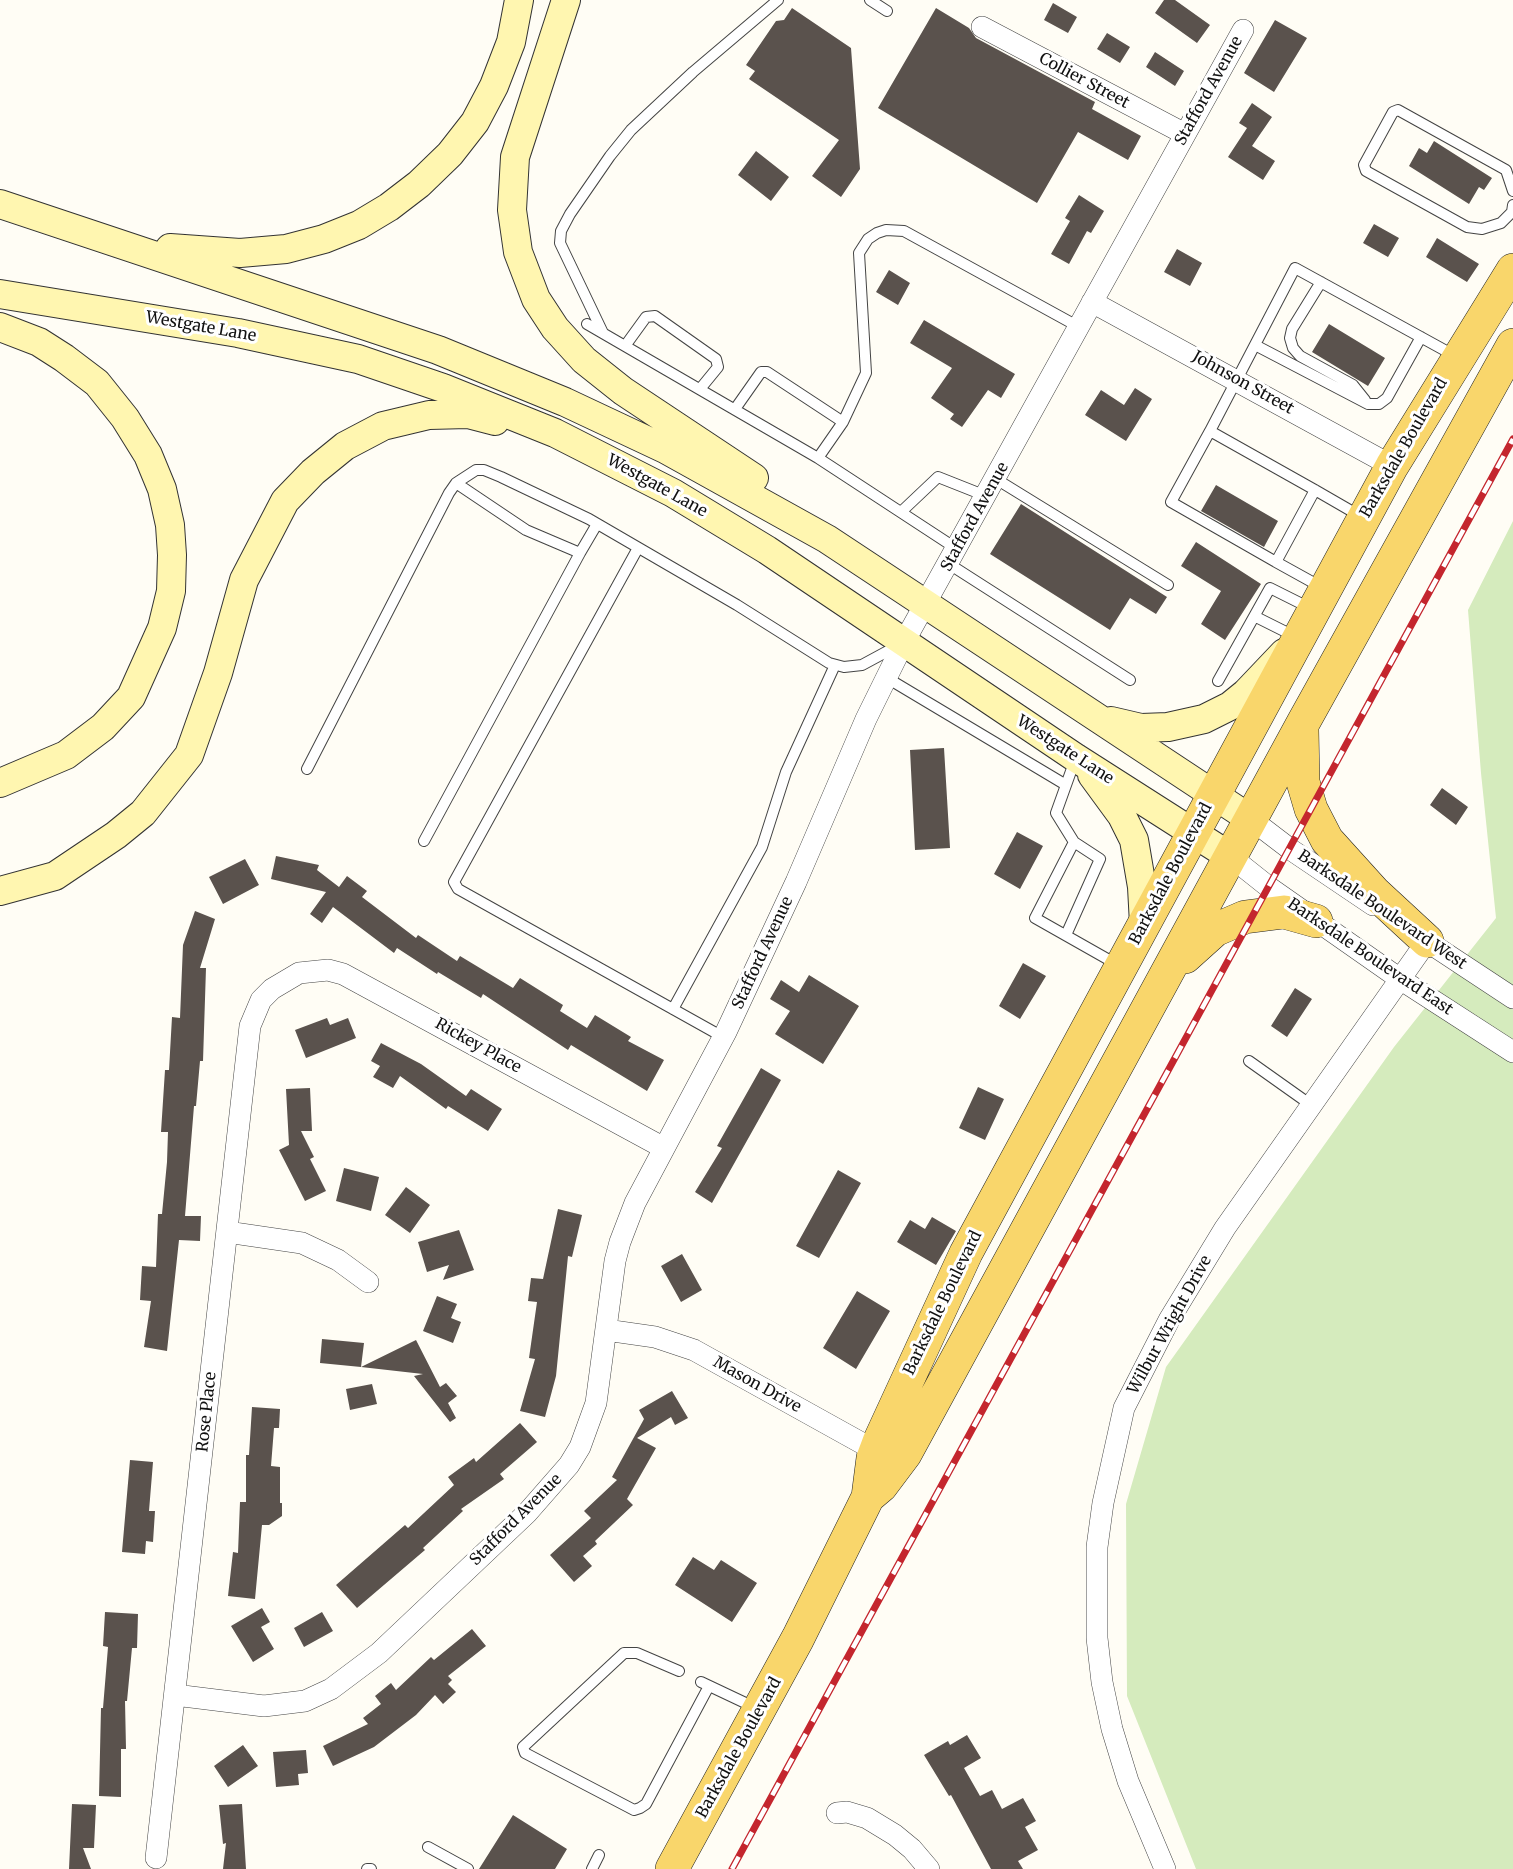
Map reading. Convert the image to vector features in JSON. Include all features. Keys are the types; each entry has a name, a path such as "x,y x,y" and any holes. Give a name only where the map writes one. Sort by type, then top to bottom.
{"main road":[{"path":"0,204 70,227 184,250 240,253 286,249 324,239 359,225 389,207 419,184 450,154 475,122 494,86 511,42 519,0"},
{"path":"566,0 515,158 512,210 518,252 536,299 555,328 584,360 623,391 772,491 827,538"},
{"name":"Westgate Lane","path":"70,227 365,324 502,374 665,449 827,538 1252,820"},
{"name":"Barksdale Boulevard","path":"887,1458 943,1298 1012,1166 1392,465 1513,270"},
{"name":"Westgate Lane","path":"3,295 217,329 358,359 443,387 555,433 674,493 767,550 1079,759 1231,857"},
{"path":"0,783 66,755 104,728 131,697 148,664 162,628 171,591 172,555 170,525 162,489 148,455 125,417 97,383 64,358 39,342 1,327"},
{"name":"Barksdale Boulevard","path":"672,1869 798,1638 887,1458 1051,1187 1303,723 1513,345"},
{"path":"0,891 55,876 108,841 143,813 189,755 218,673 244,580 285,501 313,472 345,446 383,426 429,415 468,414 555,433"},
{"path":"1392,465 1433,489"},
{"path":"1092,714 1141,728 1168,727 1204,719 1246,693 1298,638"},
{"path":"1303,723 1301,750 1303,782 1311,809 1327,840 1368,886 1427,941"},
{"path":"1079,759 1122,816 1134,840 1142,887 1144,924"},
{"path":"1169,970 1215,930 1245,917 1284,912 1316,921"},
{"path":"1012,1166 1051,1187"}],"street":[{"name":"Collier Street","path":"982,27 1185,134"},
{"name":"Stafford Avenue","path":"175,1695 236,1704 287,1705 305,1701 331,1689 367,1664 527,1513 569,1465 580,1447 596,1403 620,1242 635,1203 723,1037 904,642 1243,30"},
{"name":"Johnson Street","path":"1092,302 1392,465"},
{"name":"Barksdale Boulevard West","path":"1252,820 1290,849 1513,998"},
{"name":"Barksdale Boulevard East","path":"1231,857 1316,921 1513,1052"},
{"name":"Wilbur Wright Drive","path":"1165,1869 1128,1781 1112,1729 1102,1682 1096,1596 1097,1547 1103,1503 1124,1408 1136,1381 1189,1285 1311,1105 1427,941"},
{"name":"Rickey Place","path":"286,979 299,973 313,971 342,974 664,1148"},
{"name":"Rose Place","path":"156,1858 250,1026 261,1000 286,979"},
{"path":"227,1232 302,1243 338,1260 368,1282"},
{"name":"Mason Drive","path":"606,1330 655,1337 694,1350 887,1458"},
{"path":"837,1813 857,1814 877,1823 912,1849 929,1869"}],"lane":[{"path":"603,333 560,243 561,231 610,156 631,130 693,72 778,0"},
{"path":"870,0 887,11"},
{"path":"1513,192 1506,170 1398,110 1393,112 1364,165 1366,171 1467,227 1482,229 1501,223 1513,210"},
{"path":"818,458 843,422 866,373 860,253 868,239 877,233 886,230 904,231 1079,327"},
{"path":"1319,599 1276,562 1171,502 1295,268 1458,357"},
{"path":"1321,282 1292,329 1290,338 1293,348 1300,356 1353,386 1368,404"},
{"path":"625,346 646,317 655,316 716,359 718,367 700,389"},
{"path":"587,324 818,458 901,512 953,557 1130,680"},
{"path":"1255,345 1368,404 1379,404 1387,398 1421,337"},
{"path":"735,409 764,371 843,422"},
{"path":"1210,431 1364,518"},
{"path":"307,768 456,483 471,472 484,470 597,524 835,665 851,668 870,663 904,642"},
{"path":"901,512 938,477 991,488 1168,585"},
{"path":"456,483 526,530 580,553"},
{"path":"1276,562 1315,490"},
{"path":"424,841 597,524"},
{"path":"638,548 454,882 458,889 723,1037"},
{"path":"1218,681 1256,617 1270,588 1319,599"},
{"path":"1256,617 1298,638"},
{"path":"673,1009 762,848 786,772 835,665"},
{"path":"887,678 1066,784"},
{"path":"1066,935 1100,859 1074,842 1056,813 1066,784 1079,759"},
{"path":"1074,842 1035,918 1121,966"},
{"path":"1249,1061 1311,1105"},
{"path":"679,1671 637,1653 624,1653 523,1747 525,1753 634,1810 646,1804 705,1684 759,1710"},
{"path":"428,1847 468,1869"},
{"path":"592,1869 599,1855"}],"green space":[{"path":"1513,521 1513,1869 1196,1869 1127,1696 1126,1504 1166,1367 1394,1047 1496,918 1481,773 1468,610"}],"building":[{"path":"1164,0 1175,0 1210,25 1197,43 1155,13"},
{"path":"1053,3 1077,17 1068,33 1044,20"},
{"path":"792,8 851,48 860,169 841,197 812,176 839,140 749,79 755,71 746,65 776,21 784,20"},
{"path":"936,8 969,28 976,38 1095,102 1092,109 1141,136 1128,160 1078,132 1037,203 878,108"},
{"path":"1275,20 1307,38 1274,92 1244,73"},
{"path":"1107,33 1130,47 1120,63 1097,49"},
{"path":"1155,52 1184,71 1175,86 1146,67"},
{"path":"1252,103 1272,117 1252,146 1275,161 1263,180 1228,157 1247,128 1239,123"},
{"path":"1434,141 1492,178 1484,190 1479,187 1469,204 1409,166 1419,148 1427,153"},
{"path":"756,151 789,177 771,201 738,175"},
{"path":"1079,195 1104,211 1091,233 1087,231 1069,264 1051,254 1070,221 1065,218"},
{"path":"1374,224 1399,238 1388,257 1363,243"},
{"path":"1437,238 1479,264 1467,282 1426,257"},
{"path":"1177,249 1202,263 1190,286 1164,272"},
{"path":"889,270 910,283 898,305 876,292"},
{"path":"924,320 1015,374 1001,398 988,390 962,427 950,419 954,414 931,398 952,368 910,343"},
{"path":"1329,324 1385,358 1368,386 1312,352"},
{"path":"1135,388 1152,399 1126,441 1085,415 1101,390 1124,405"},
{"path":"1216,485 1278,521 1264,547 1201,511"},
{"path":"1021,504 1167,597 1156,614 1130,598 1110,630 990,554"},
{"path":"1196,542 1261,584 1225,640 1201,624 1221,591 1181,566"},
{"path":"944,748 950,848 915,850 910,750"},
{"path":"1442,788 1468,807 1456,825 1430,805"},
{"path":"1017,832 1043,846 1020,889 994,874"},
{"path":"276,856 319,865 317,870 339,887 347,876 367,891 362,897 416,938 418,935 457,961 460,956 513,988 520,978 563,1005 560,1011 587,1028 595,1015 631,1037 628,1041 664,1060 647,1091 571,1045 568,1050 483,994 481,998 438,972 437,974 397,948 394,953 333,907 322,923 310,914 326,892 271,879"},
{"path":"245,859 259,885 223,904 209,877"},
{"path":"195,911 215,919 200,968 206,968 203,1061 200,1061 196,1106 194,1106 185,1216 201,1216 200,1241 179,1240 167,1351 144,1347 151,1301 140,1300 142,1266 156,1267 158,1214 162,1214 167,1162 168,1132 161,1132 165,1070 169,1070 172,1017 180,1018 183,945"},
{"path":"1023,963 1046,976 1020,1019 999,1006"},
{"path":"809,975 859,1006 823,1064 775,1034 790,1011 770,999 781,980 799,992"},
{"path":"1295,988 1312,999 1287,1037 1271,1026"},
{"path":"327,1018 330,1025 348,1018 356,1038 306,1058 295,1030"},
{"path":"381,1043 421,1064 466,1096 471,1089 502,1109 488,1131 448,1106 446,1109 400,1076 393,1088 373,1077 380,1066 371,1061"},
{"path":"761,1068 781,1080 712,1203 695,1192 722,1148 717,1146"},
{"path":"978,1087 1004,1099 985,1140 959,1128"},
{"path":"310,1088 312,1131 301,1131 314,1157 310,1159 326,1191 305,1201 279,1150 289,1145 286,1089"},
{"path":"344,1168 379,1177 371,1211 336,1201"},
{"path":"838,1170 861,1183 819,1258 796,1246"},
{"path":"406,1187 430,1205 410,1233 385,1215"},
{"path":"558,1209 582,1215 572,1257 568,1256 556,1376 545,1417 520,1411 535,1359 529,1358 537,1302 528,1301 531,1278 543,1279"},
{"path":"932,1217 956,1231 936,1265 897,1242 910,1220 925,1229"},
{"path":"459,1230 474,1270 443,1280 449,1265 427,1272 418,1242"},
{"path":"682,1254 702,1290 681,1302 661,1266"},
{"path":"857,1291 890,1311 856,1369 823,1348"},
{"path":"437,1296 457,1304 451,1318 461,1322 453,1343 423,1331"},
{"path":"322,1339 364,1343 361,1367 320,1363"},
{"path":"416,1340 440,1387 446,1383 457,1396 448,1403 456,1418 450,1422 414,1376 423,1374 361,1367"},
{"path":"372,1384 377,1404 350,1410 346,1389"},
{"path":"672,1391 688,1418 675,1425 671,1417 637,1438 656,1448 627,1499 633,1505 595,1541 597,1544 583,1556 592,1566 574,1582 550,1555 591,1518 584,1511 617,1480 612,1477 644,1419 639,1410"},
{"path":"252,1407 280,1409 279,1428 274,1428 271,1466 280,1467 280,1503 282,1503 282,1516 269,1525 262,1525 255,1599 228,1596 233,1552 238,1553 240,1502 246,1502 246,1455 249,1455"},
{"path":"520,1423 537,1442 500,1474 504,1479 461,1509 463,1511 423,1548 425,1550 357,1608 336,1585 405,1525 408,1528 454,1485 448,1477 474,1458 476,1462"},
{"path":"130,1460 153,1462 149,1511 155,1511 153,1542 146,1541 145,1554 122,1552"},
{"path":"693,1557 714,1570 721,1560 757,1583 732,1622 675,1585"},
{"path":"262,1608 270,1622 261,1627 274,1649 253,1662 231,1626"},
{"path":"105,1612 138,1614 137,1648 132,1648 127,1701 125,1701 126,1749 121,1749 121,1797 99,1796 101,1708 103,1708 108,1647 103,1646"},
{"path":"322,1612 333,1631 304,1647 294,1628"},
{"path":"472,1629 486,1646 448,1676 452,1680 448,1684 456,1692 443,1704 435,1695 416,1715 374,1747 333,1766 323,1746 368,1724 363,1718 381,1704 375,1696 391,1683 396,1690 431,1657 434,1660"},
{"path":"967,1735 981,1758 964,1768 980,1796 992,1790 1002,1809 1023,1798 1036,1821 1025,1827 1038,1850 1018,1861 1023,1869 991,1869 951,1795 949,1796 924,1755 948,1741 950,1745"},
{"path":"243,1745 258,1766 228,1787 214,1766"},
{"path":"306,1750 308,1773 298,1774 299,1785 276,1787 273,1752"},
{"path":"72,1804 96,1805 94,1848 83,1848 91,1869 69,1869"},
{"path":"242,1804 246,1869 223,1869 226,1843 223,1844 219,1805"},
{"path":"513,1815 567,1849 555,1869 479,1869"}],"railway":[{"path":"732,1869 1513,439"}]}
